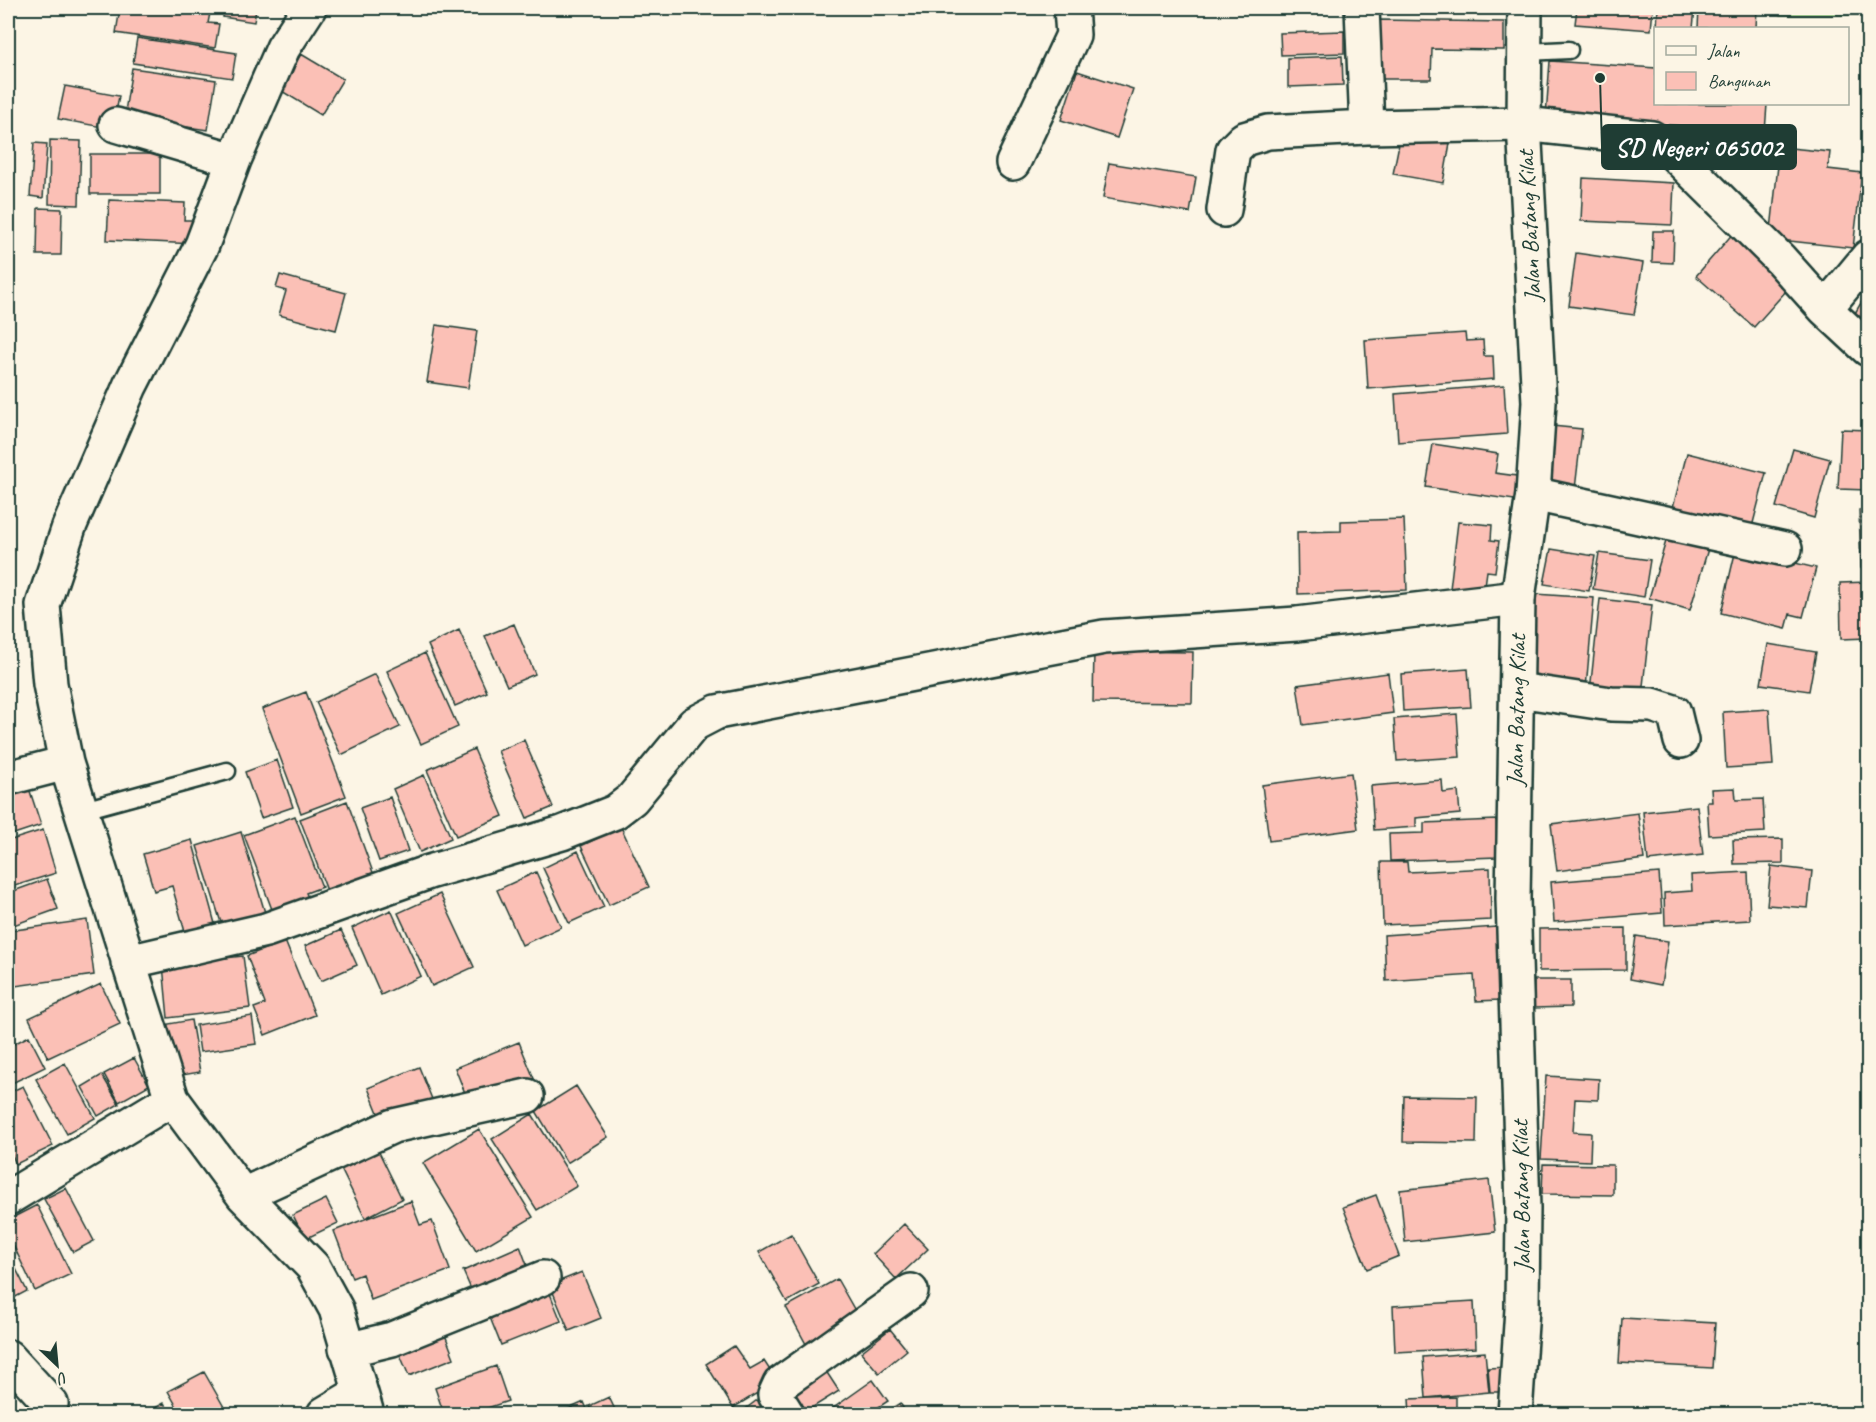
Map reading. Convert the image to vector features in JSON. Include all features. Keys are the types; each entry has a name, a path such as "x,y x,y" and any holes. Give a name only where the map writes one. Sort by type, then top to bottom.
{"street":[{"path":"309,8 284,48 234,160 202,245 130,386 69,527 43,605 50,684 66,763 172,1099 243,1195 313,1268 336,1309 363,1404 324,1414"},
{"path":"1012,163 1073,35 1071,8"},
{"path":"1362,8 1367,127"},
{"name":"Jalan Batang Kilat","path":"1515,1414 1522,1309 1523,1208 1513,899 1518,598 1533,494 1539,402 1524,124 1525,8"},
{"path":"1224,210 1233,150 1244,139 1268,132 1367,127 1524,124 1652,138 1670,150 1780,259 1825,309 1869,349"},
{"path":"116,125 234,160"},
{"path":"1825,309 1869,257"},
{"path":"1533,494 1785,549"},
{"path":"128,962 266,930 429,872 562,833 615,812 632,799 694,724 717,712 1104,637 1297,624 1518,598"},
{"path":"1518,690 1611,704 1652,705 1674,712 1681,741"},
{"path":"8,778 66,763"},
{"path":"243,1195 393,1126 527,1096"},
{"path":"8,1198 172,1099"},
{"path":"346,1348 392,1339 543,1278"},
{"path":"787,1414 775,1395 780,1384 911,1291"},
{"path":"8,1357 51,1404 48,1414"}],"lane":[{"path":"1526,52 1569,50"},
{"path":"80,811 227,771"}],"green space":[{"path":"1781,8 1868,8 1868,15 1780,15"}],"building":[{"path":"120,8 211,8 208,23 219,24 215,48 116,33"},
{"path":"224,8 256,9 254,22 223,17"},
{"path":"1577,8 1653,8 1651,30 1575,24"},
{"path":"1658,8 1695,8 1693,27 1657,27"},
{"path":"1699,8 1757,8 1756,27 1698,27"},
{"path":"1379,20 1504,22 1504,50 1432,49 1431,79 1379,79"},
{"path":"1344,31 1344,53 1281,55 1280,33"},
{"path":"137,38 236,53 232,78 133,63"},
{"path":"301,54 343,79 321,115 280,90"},
{"path":"1342,56 1343,85 1288,87 1288,58"},
{"path":"1550,61 1654,68 1654,105 1767,105 1765,132 1546,116"},
{"path":"132,68 216,80 208,130 124,118"},
{"path":"1077,71 1133,89 1117,138 1061,120"},
{"path":"65,86 119,96 113,129 58,119"},
{"path":"1401,134 1450,143 1443,183 1393,174"},
{"path":"50,140 81,141 79,205 49,204"},
{"path":"34,143 47,144 43,198 30,196"},
{"path":"1780,147 1830,152 1828,169 1862,173 1853,248 1770,239"},
{"path":"90,154 160,154 160,194 90,194"},
{"path":"1109,163 1196,177 1190,213 1103,198"},
{"path":"1583,178 1674,183 1672,225 1581,221"},
{"path":"109,200 185,203 184,220 196,220 196,244 107,240"},
{"path":"38,208 62,209 61,255 37,255"},
{"path":"1653,231 1674,231 1673,263 1652,262"},
{"path":"1735,231 1794,282 1754,327 1696,276"},
{"path":"1576,253 1643,263 1634,315 1569,306"},
{"path":"280,275 346,293 336,330 279,315 286,291 276,288"},
{"path":"1865,296 1868,299 1868,330 1851,320"},
{"path":"436,325 477,331 468,388 427,382"},
{"path":"1465,333 1466,341 1483,340 1484,356 1493,356 1494,379 1368,389 1365,340"},
{"path":"1504,385 1507,434 1398,442 1395,394"},
{"path":"1552,426 1582,429 1575,489 1546,486"},
{"path":"1841,429 1868,430 1868,490 1838,489"},
{"path":"1433,444 1498,454 1495,473 1524,477 1521,501 1426,487"},
{"path":"1793,449 1830,459 1814,518 1776,507"},
{"path":"1687,453 1766,473 1751,531 1672,511"},
{"path":"1859,510 1868,510 1868,568 1861,568"},
{"path":"1404,519 1407,590 1298,594 1297,532 1341,531 1341,521"},
{"path":"1458,522 1492,525 1491,540 1499,541 1495,572 1487,571 1484,593 1450,589"},
{"path":"1669,531 1710,542 1690,610 1649,598"},
{"path":"1551,549 1595,556 1589,591 1544,584"},
{"path":"1736,549 1816,568 1803,617 1790,614 1786,629 1721,613"},
{"path":"1599,553 1650,560 1644,597 1593,589"},
{"path":"1868,582 1868,638 1841,639 1840,583"},
{"path":"1535,594 1594,598 1586,688 1527,683"},
{"path":"1600,599 1652,605 1642,695 1590,691"},
{"path":"514,624 535,674 507,686 485,636"},
{"path":"459,630 487,692 455,706 428,645"},
{"path":"1768,644 1816,652 1809,691 1761,684"},
{"path":"1094,651 1193,652 1192,703 1093,702"},
{"path":"425,653 458,727 421,744 387,671"},
{"path":"1468,669 1471,707 1403,711 1401,674"},
{"path":"1388,673 1393,713 1303,725 1297,685"},
{"path":"375,674 400,727 341,755 316,702"},
{"path":"306,692 346,796 301,813 262,709"},
{"path":"1769,709 1773,765 1726,768 1723,712"},
{"path":"1457,714 1460,757 1397,761 1394,719"},
{"path":"524,740 553,807 527,818 498,751"},
{"path":"474,749 503,816 456,836 427,770"},
{"path":"277,760 293,807 261,818 245,772"},
{"path":"1351,773 1358,829 1269,841 1262,785"},
{"path":"424,775 451,838 420,852 393,789"},
{"path":"1442,780 1443,793 1458,791 1460,814 1416,818 1416,827 1374,830 1371,786"},
{"path":"27,782 41,825 8,836 8,788"},
{"path":"1735,788 1736,800 1763,799 1765,832 1709,835 1707,802 1712,802 1711,789"},
{"path":"390,797 408,851 379,861 360,808"},
{"path":"347,801 375,878 329,896 300,819"},
{"path":"1697,806 1703,855 1648,861 1643,812"},
{"path":"1638,813 1644,859 1557,871 1551,824"},
{"path":"295,816 322,887 306,893 312,906 276,920 244,835"},
{"path":"1496,820 1497,857 1390,861 1389,834 1424,833 1424,823"},
{"path":"621,827 649,887 609,905 581,846"},
{"path":"43,830 56,873 8,888 8,841"},
{"path":"241,832 266,916 223,929 197,846"},
{"path":"1783,839 1783,863 1734,864 1733,840"},
{"path":"192,840 217,931 187,939 172,886 154,891 143,854"},
{"path":"578,851 604,907 569,923 543,868"},
{"path":"1381,862 1407,862 1408,872 1490,868 1491,920 1383,925"},
{"path":"1771,866 1812,871 1808,908 1767,905"},
{"path":"536,872 561,927 522,945 497,890"},
{"path":"1748,872 1750,920 1665,925 1664,893 1692,891 1691,875"},
{"path":"1659,873 1662,913 1554,922 1551,882"},
{"path":"47,879 58,909 8,927 8,893"},
{"path":"440,894 474,967 432,986 398,913"},
{"path":"391,910 421,976 381,995 352,928"},
{"path":"87,920 94,975 8,987 8,931"},
{"path":"1496,927 1501,1000 1476,1001 1474,975 1386,981 1384,935"},
{"path":"1626,928 1626,970 1539,971 1539,929"},
{"path":"341,930 357,965 321,981 305,946"},
{"path":"1636,936 1668,941 1661,985 1630,979"},
{"path":"285,941 315,1015 265,1035 254,1008 265,1004 247,956"},
{"path":"243,956 250,1008 168,1018 163,965"},
{"path":"1534,980 1571,980 1571,1007 1534,1008"},
{"path":"101,984 120,1024 48,1058 29,1018"},
{"path":"252,1016 256,1044 200,1052 196,1025"},
{"path":"191,1020 200,1072 171,1077 163,1025"},
{"path":"29,1036 45,1067 8,1085 8,1047"},
{"path":"519,1042 537,1086 469,1103 455,1068"},
{"path":"134,1058 149,1085 119,1102 104,1074"},
{"path":"65,1063 95,1118 67,1134 36,1079"},
{"path":"419,1067 434,1104 383,1125 368,1088"},
{"path":"102,1075 119,1104 98,1116 82,1087"},
{"path":"1546,1076 1599,1079 1598,1100 1575,1099 1573,1132 1591,1133 1590,1161 1541,1159"},
{"path":"23,1086 53,1146 16,1164 8,1146 8,1093"},
{"path":"576,1086 608,1137 567,1163 536,1111"},
{"path":"1404,1096 1477,1097 1476,1143 1403,1142"},
{"path":"532,1114 577,1186 537,1210 492,1139"},
{"path":"479,1129 533,1217 476,1251 423,1163"},
{"path":"377,1148 402,1199 365,1218 340,1167"},
{"path":"1543,1164 1613,1165 1613,1195 1542,1194"},
{"path":"1489,1180 1495,1232 1405,1242 1400,1190"},
{"path":"66,1188 94,1241 73,1252 44,1199"},
{"path":"1376,1195 1399,1256 1367,1269 1343,1207"},
{"path":"326,1199 338,1223 305,1239 293,1215"},
{"path":"411,1201 420,1225 432,1221 450,1270 371,1300 362,1274 352,1278 334,1231"},
{"path":"37,1205 71,1274 35,1291 8,1234 8,1220"},
{"path":"904,1224 928,1249 896,1279 873,1254"},
{"path":"791,1234 819,1284 787,1302 759,1252"},
{"path":"520,1246 530,1273 474,1296 463,1271"},
{"path":"8,1253 27,1291 8,1301"},
{"path":"582,1272 601,1318 569,1331 550,1285"},
{"path":"837,1279 858,1316 806,1344 786,1307"},
{"path":"547,1286 561,1321 501,1345 487,1310"},
{"path":"1474,1301 1476,1348 1395,1352 1393,1306"},
{"path":"1622,1318 1715,1323 1712,1368 1619,1363"},
{"path":"890,1329 907,1350 879,1373 861,1352"},
{"path":"444,1332 454,1358 409,1376 398,1350"},
{"path":"734,1346 750,1369 764,1361 777,1381 733,1408 706,1364"},
{"path":"1485,1352 1489,1392 1426,1398 1423,1357"},
{"path":"822,1365 839,1391 802,1414 785,1391"},
{"path":"496,1366 508,1401 470,1414 444,1414 435,1388"},
{"path":"1508,1367 1509,1392 1490,1392 1488,1368"},
{"path":"204,1372 228,1414 181,1414 168,1391"},
{"path":"873,1380 888,1401 868,1414 825,1414"},
{"path":"609,1397 617,1414 593,1414 589,1406"},
{"path":"761,1397 776,1414 739,1414"},
{"path":"1456,1397 1456,1414 1410,1414 1409,1399"},
{"path":"584,1402 589,1414 557,1414"},
{"path":"164,1403 171,1414 144,1414"},
{"path":"900,1403 907,1414 883,1414"}],"place":[{"name":"SD Negeri 065002","path":"1600,78"}]}
